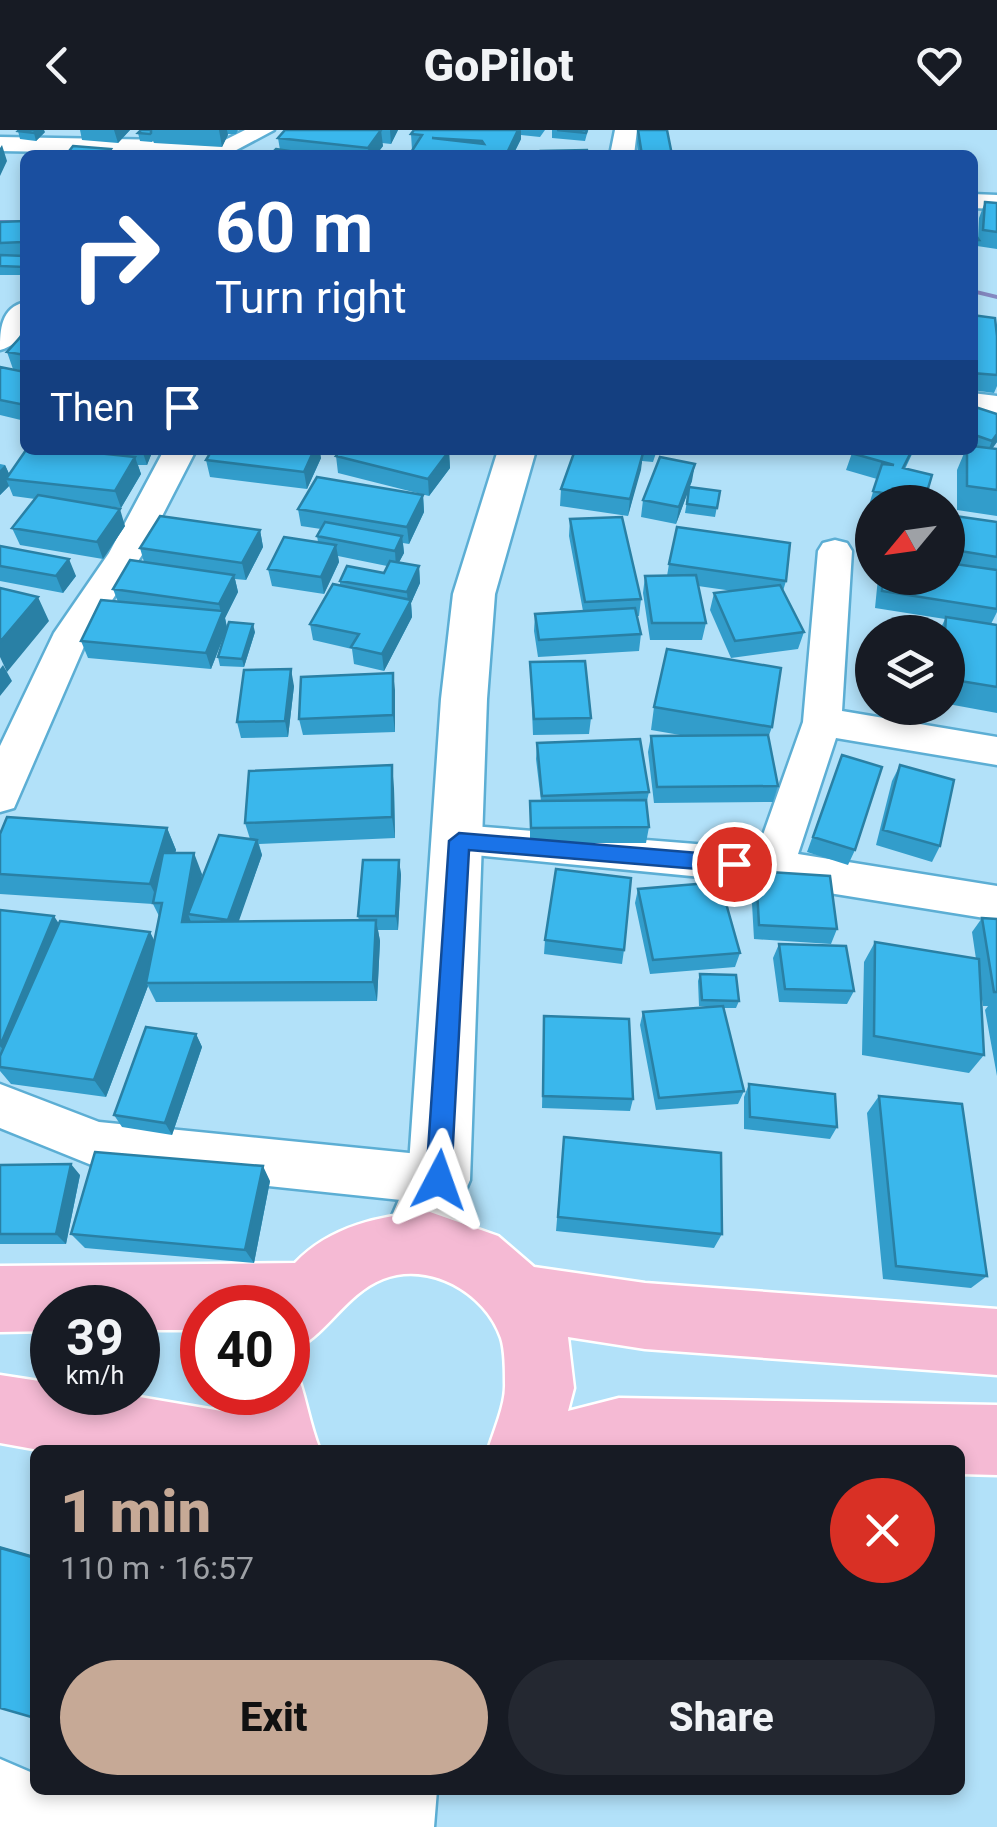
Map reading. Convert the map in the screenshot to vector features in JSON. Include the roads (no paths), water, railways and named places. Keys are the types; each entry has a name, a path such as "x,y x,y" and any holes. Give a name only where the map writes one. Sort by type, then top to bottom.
{"highway":[{"path":"310,1291 326,1272 382,1244 443,1245 471,1256 496,1273 518,1297 541,1358 542,1392 525,1445"},
{"path":"518,1297 645,1316 997,1342"},
{"path":"0,1298 180,1304"},
{"path":"0,1408 218,1445"},
{"path":"274,1415 283,1445"},
{"path":"572,1445 619,1433 997,1440"}],"street":[{"path":"0,144 227,148 262,130"},
{"path":"0,342 20,316"},
{"path":"0,797 8,770 72,633 125,556 177,455"},
{"path":"413,1242 439,1180 464,700 474,594 516,455"},
{"path":"773,867 822,722 834,551"},
{"path":"822,722 934,736 997,751"},
{"path":"459,841 773,867 997,902"},
{"path":"0,1106 100,1145 439,1180"},
{"path":"0,1792 58,1820 394,1813"}],"waterway":[{"path":"0,222 20,222"},
{"path":"978,292 997,297"}]}
